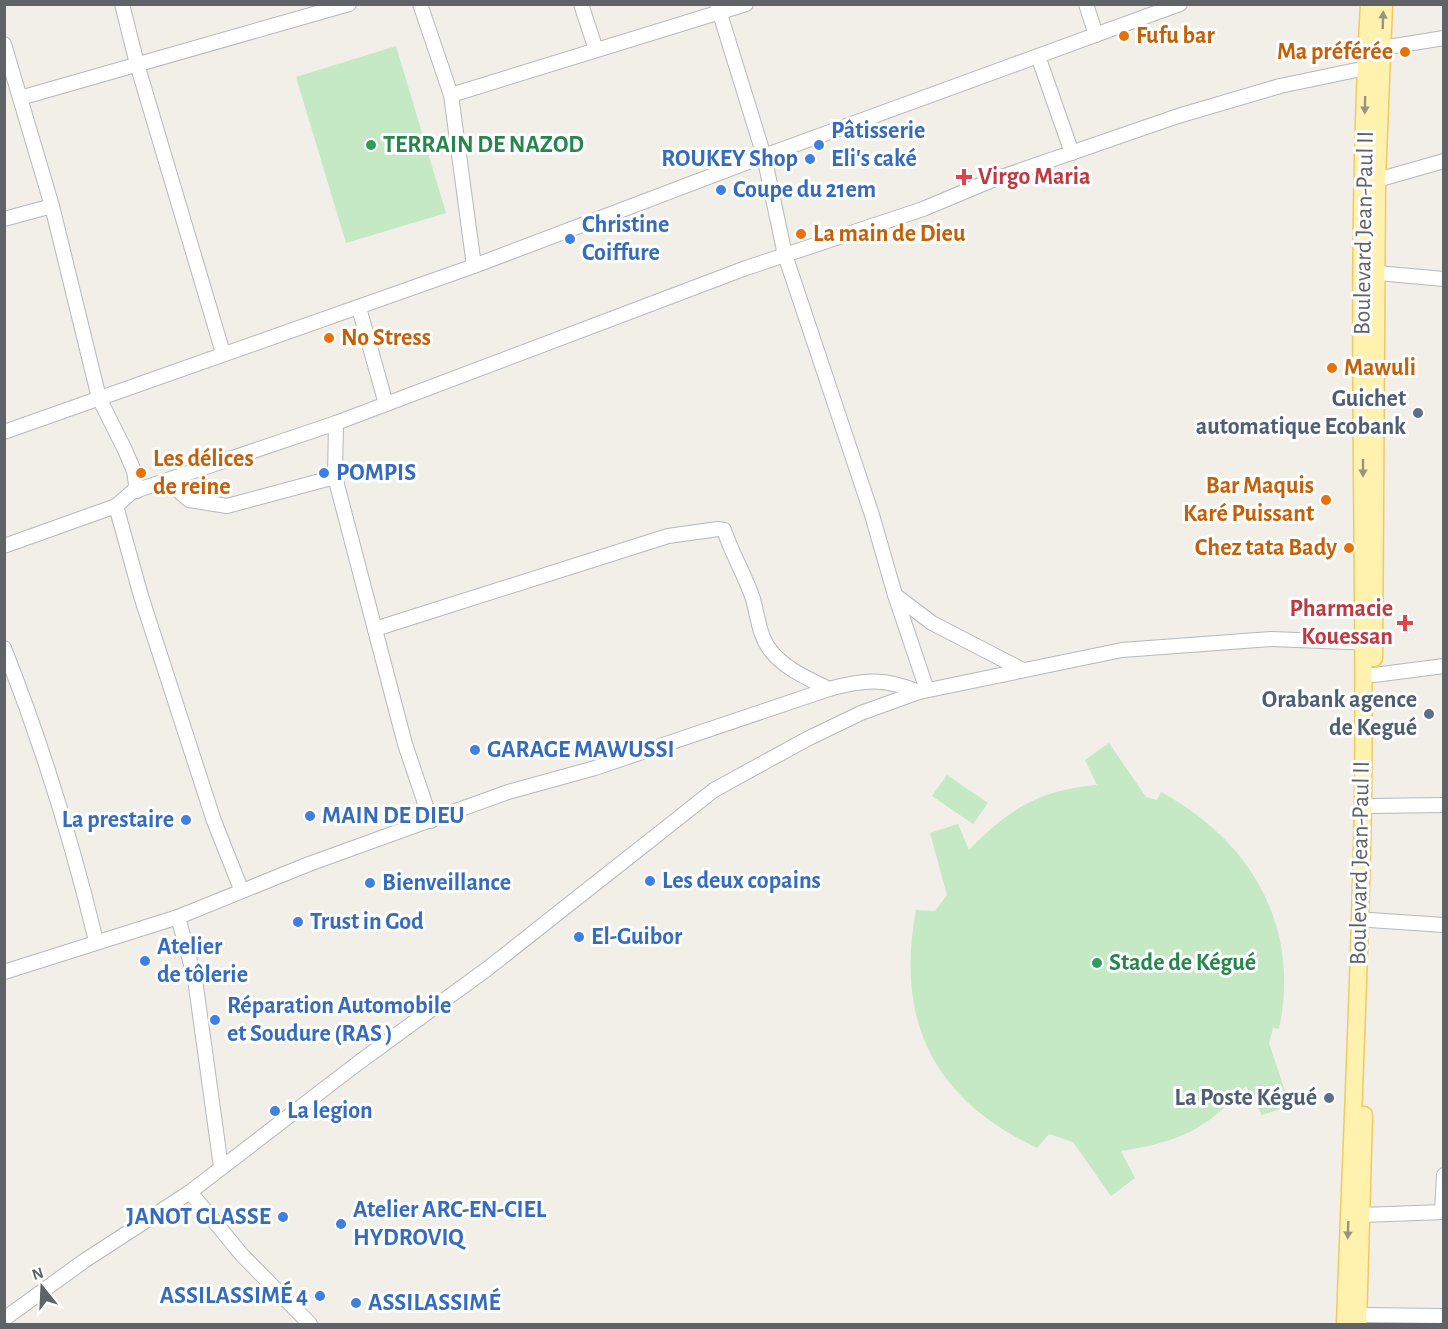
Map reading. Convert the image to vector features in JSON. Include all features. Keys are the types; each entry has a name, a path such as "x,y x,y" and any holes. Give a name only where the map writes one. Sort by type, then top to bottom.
{"main road":[{"name":"Boulevard Jean-Paul II","path":"1354,1321 1362,1215 1374,675 1368,643 1366,68 1369,4"},
{"name":"Boulevard Jean-Paul II","path":"1354,1321 1363,801 1377,273 1377,180 1384,4"}],"street":[{"path":"122,4 137,64 223,353"},
{"path":"20,98 349,4"},
{"path":"420,4 451,95 474,266"},
{"path":"581,4 596,50"},
{"path":"451,95 718,9 746,4"},
{"path":"1086,4 1096,35"},
{"path":"4,432 223,353 359,308 764,156 1180,4"},
{"path":"718,9 764,156 785,255 872,515 923,691"},
{"path":"1382,48 1443,38"},
{"path":"4,44 52,206 99,398 134,471 134,491"},
{"path":"1038,56 1072,153"},
{"path":"4,546 116,506 134,491 336,423 785,255 923,209 990,181 1226,101 1280,86 1366,68"},
{"path":"1377,180 1443,161"},
{"path":"4,219 52,206"},
{"path":"1377,273 1443,279"},
{"path":"359,308 386,404"},
{"path":"336,423 335,477 405,744 431,821"},
{"path":"166,481 189,500 227,507 335,477"},
{"path":"116,506 141,596 214,821 241,890"},
{"path":"375,629 668,536 718,529 724,530 735,555 753,601 764,642 771,652 794,671 829,689"},
{"path":"895,595 932,623 1021,669"},
{"path":"4,1319 84,1261 190,1192 487,969 714,790 769,758 861,713 923,691 1021,669 1122,650 1174,644 1271,639 1368,643"},
{"path":"4,648 49,769 74,848 96,941"},
{"path":"1374,675 1443,666"},
{"path":"4,972 96,941 178,917 241,890 508,792 595,768 829,689 852,682 890,681 923,691"},
{"path":"1370,806 1443,805"},
{"path":"178,917 195,980 221,1167"},
{"path":"1370,920 1443,925"},
{"path":"1362,1215 1443,1212 1443,1176"},
{"path":"190,1192 242,1255 310,1324"},
{"path":"1354,1321 1443,1316"}],"green space":[{"name":"TERRAIN DE NAZOD","path":"396,46 446,213 346,243 296,77"},
{"name":"Stade de Kégué","path":"1109,743 1146,797 1157,800 1161,792 1193,812 1220,835 1244,861 1262,890 1275,922 1282,955 1284,991 1279,1029 1273,1028 1269,1043 1290,1106 1262,1115 1246,1086 1218,1113 1190,1132 1159,1143 1121,1151 1135,1178 1111,1196 1073,1142 1049,1134 1037,1148 1001,1128 972,1106 948,1081 930,1053 918,1022 912,988 911,950 916,910 935,911 947,895 930,833 958,824 969,850 998,823 1026,804 1058,792 1097,785 1085,760"},
{"path":"947,775 988,803 973,824 932,796"}],"place":[{"name":"Fufu bar","path":"1124,36"},
{"name":"Ma préférée","path":"1405,52"},
{"name":"TERRAIN DE NAZOD","path":"371,145"},
{"name":"Pâtisserie Eli's caké","path":"819,145"},
{"name":"ROUKEY Shop","path":"810,159"},
{"name":"Virgo Maria","path":"964,177"},
{"name":"Coupe du 21em","path":"721,190"},
{"name":"La main de Dieu","path":"801,234"},
{"name":"Christine Coiffure","path":"570,239"},
{"name":"No Stress","path":"329,338"},
{"name":"Mawuli","path":"1332,368"},
{"name":"Guichet automatique Ecobank","path":"1418,413"},
{"name":"Les délices de reine","path":"141,473"},
{"name":"POMPIS","path":"324,473"},
{"name":"Bar Maquis Karé Puissant","path":"1326,500"},
{"name":"Chez tata Bady","path":"1349,548"},
{"name":"Pharmacie Kouessan","path":"1405,623"},
{"name":"Orabank agence de Kegué","path":"1429,714"},
{"name":"GARAGE MAWUSSI","path":"475,750"},
{"name":"MAIN DE DIEU","path":"310,816"},
{"name":"La prestaire","path":"186,820"},
{"name":"Les deux copains","path":"650,881"},
{"name":"Bienveillance","path":"370,883"},
{"name":"Trust in God","path":"298,922"},
{"name":"El-Guibor","path":"579,937"},
{"name":"Atelier de tôlerie","path":"145,961"},
{"name":"Stade de Kégué","path":"1097,963"},
{"name":"Réparation Automobile et Soudure (RAS )","path":"215,1020"},
{"name":"La Poste Kégué","path":"1329,1098"},
{"name":"La legion","path":"275,1111"},
{"name":"JANOT GLASSE","path":"283,1217"},
{"name":"Atelier ARC-EN-CIEL HYDROVIQ","path":"341,1224"},
{"name":"ASSILASSIMÉ 4","path":"320,1296"},
{"name":"ASSILASSIMÉ","path":"356,1303"}]}
